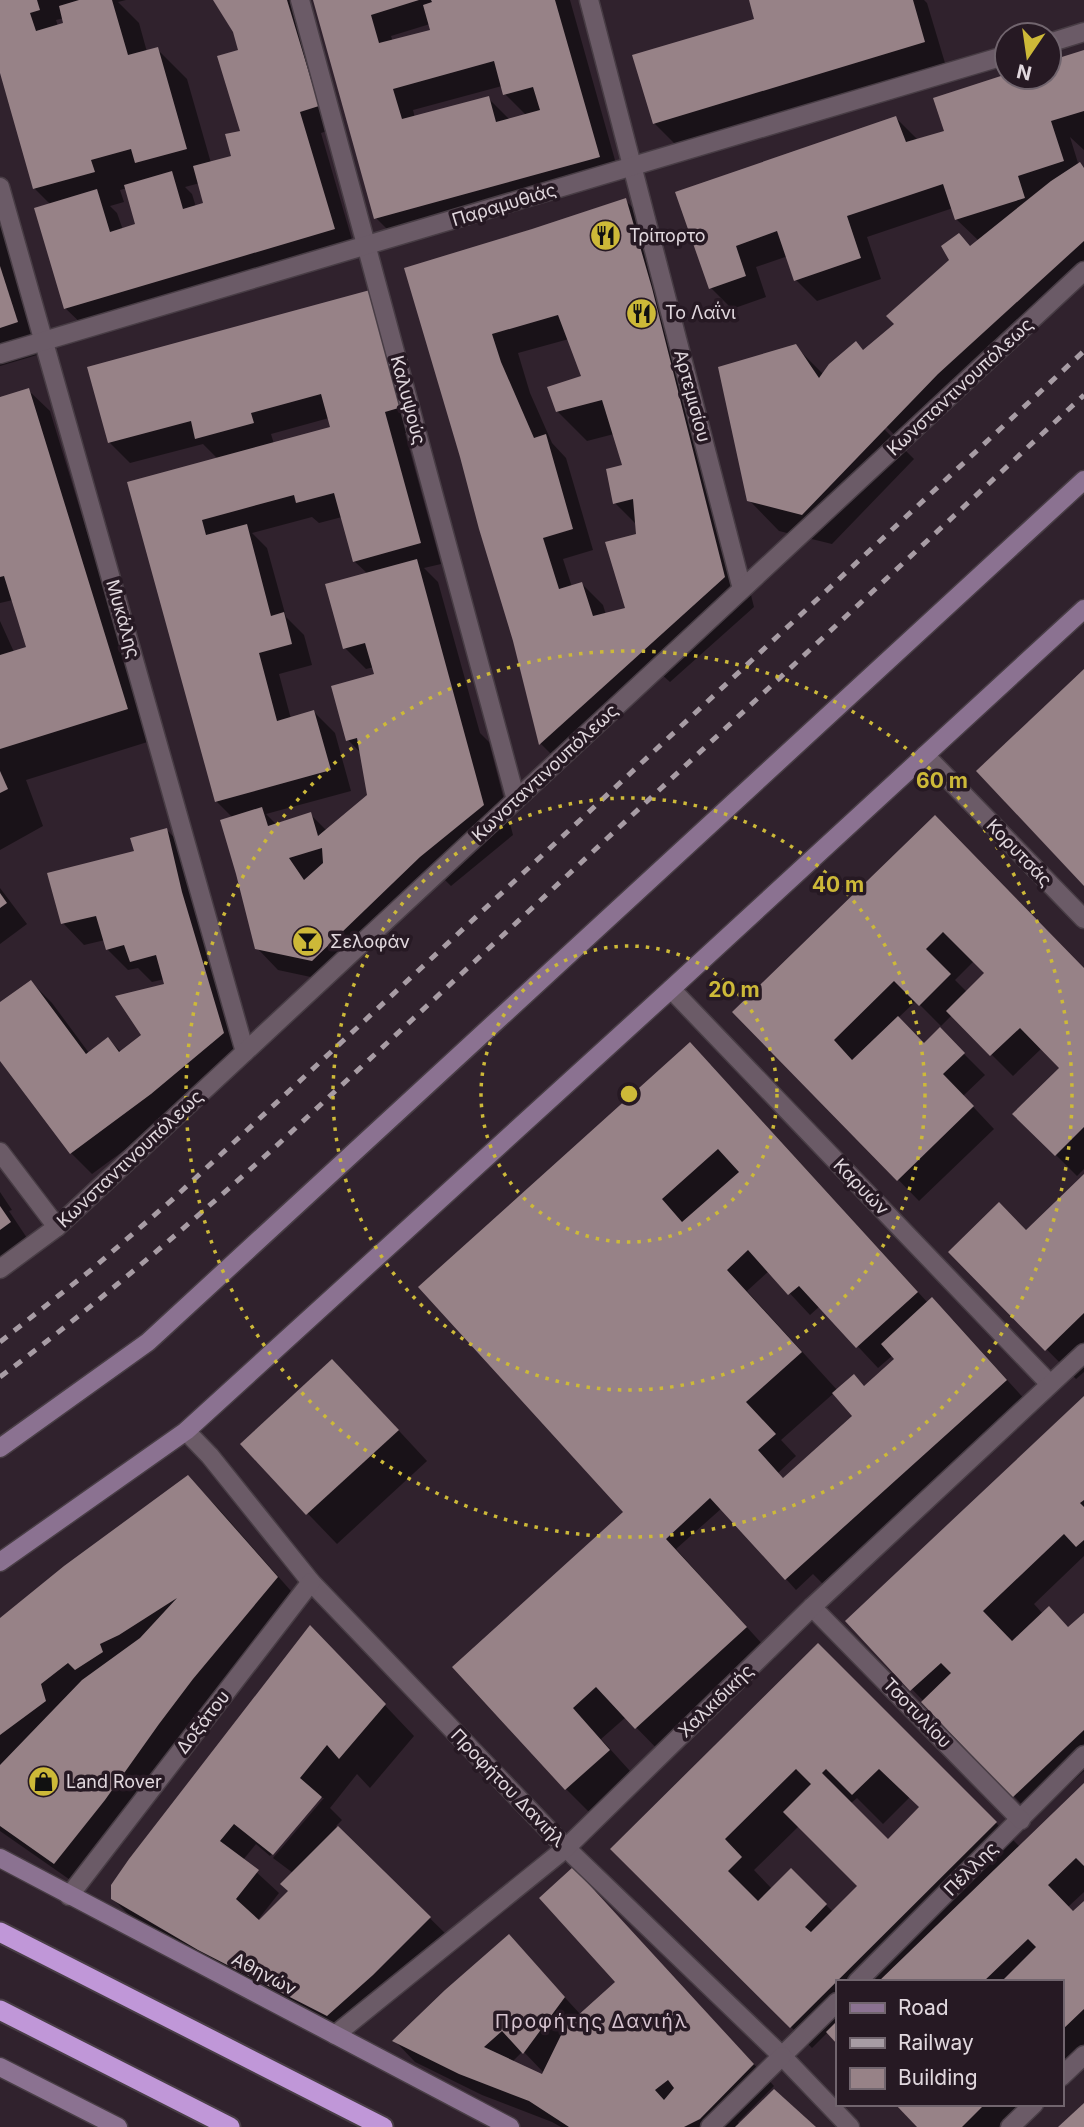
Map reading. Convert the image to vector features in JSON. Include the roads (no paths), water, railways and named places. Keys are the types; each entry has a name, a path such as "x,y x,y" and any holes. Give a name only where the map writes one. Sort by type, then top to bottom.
{"highway":[{"path":"0,1932 383,2127"},
{"path":"0,2010 230,2127"}],"main road":[{"path":"0,1448 148,1342 1084,480"},
{"path":"0,1562 186,1431 1084,609"},
{"name":"Αθηνών","path":"0,1858 510,2127"},
{"path":"0,2067 118,2127"}],"street":[{"name":"Καλυψούς","path":"300,0 516,800"},
{"name":"Αρτεμισίου","path":"589,0 742,589"},
{"path":"1063,39 1084,32"},
{"name":"Παραμυθιάς","path":"0,354 993,59"},
{"name":"Μυκάλης","path":"0,187 245,1052"},
{"name":"Κωνσταντινουπόλεως","path":"0,1269 57,1227 1084,271"},
{"name":"Κορυτσάς","path":"925,755 1084,919"},
{"name":"Καρυών","path":"671,989 1050,1384"},
{"path":"0,1152 57,1227"},
{"name":"Χαλκιδικής","path":"335,2035 566,1848 812,1607 1084,1353"},
{"name":"Προφήτου Δανιήλ","path":"186,1431 210,1456 312,1582 566,1848 782,2056 850,2127"},
{"name":"Δοξάτου","path":"69,1896 312,1582"},
{"name":"Τσοτυλίου","path":"812,1607 1021,1820"},
{"name":"Πέλλης","path":"860,1980 1084,1755"},
{"path":"710,2127 836,2003"},
{"path":"1063,2075 1084,2055"},
{"path":"1010,2127 1032,2106"}],"railway":[{"path":"0,1342 91,1270 173,1199 1084,351"},
{"path":"0,1377 139,1266 273,1149 1084,395"}],"place":[{"name":"Τρίπορτο","path":"606,236"},
{"name":"Το Λαΐνι","path":"642,313"},
{"name":"Σελοφάν","path":"307,942"},
{"name":"Land Rover","path":"43,1782"}],"district":[{"name":"Προφήτης Δανιήλ","path":"592,2021"}]}
